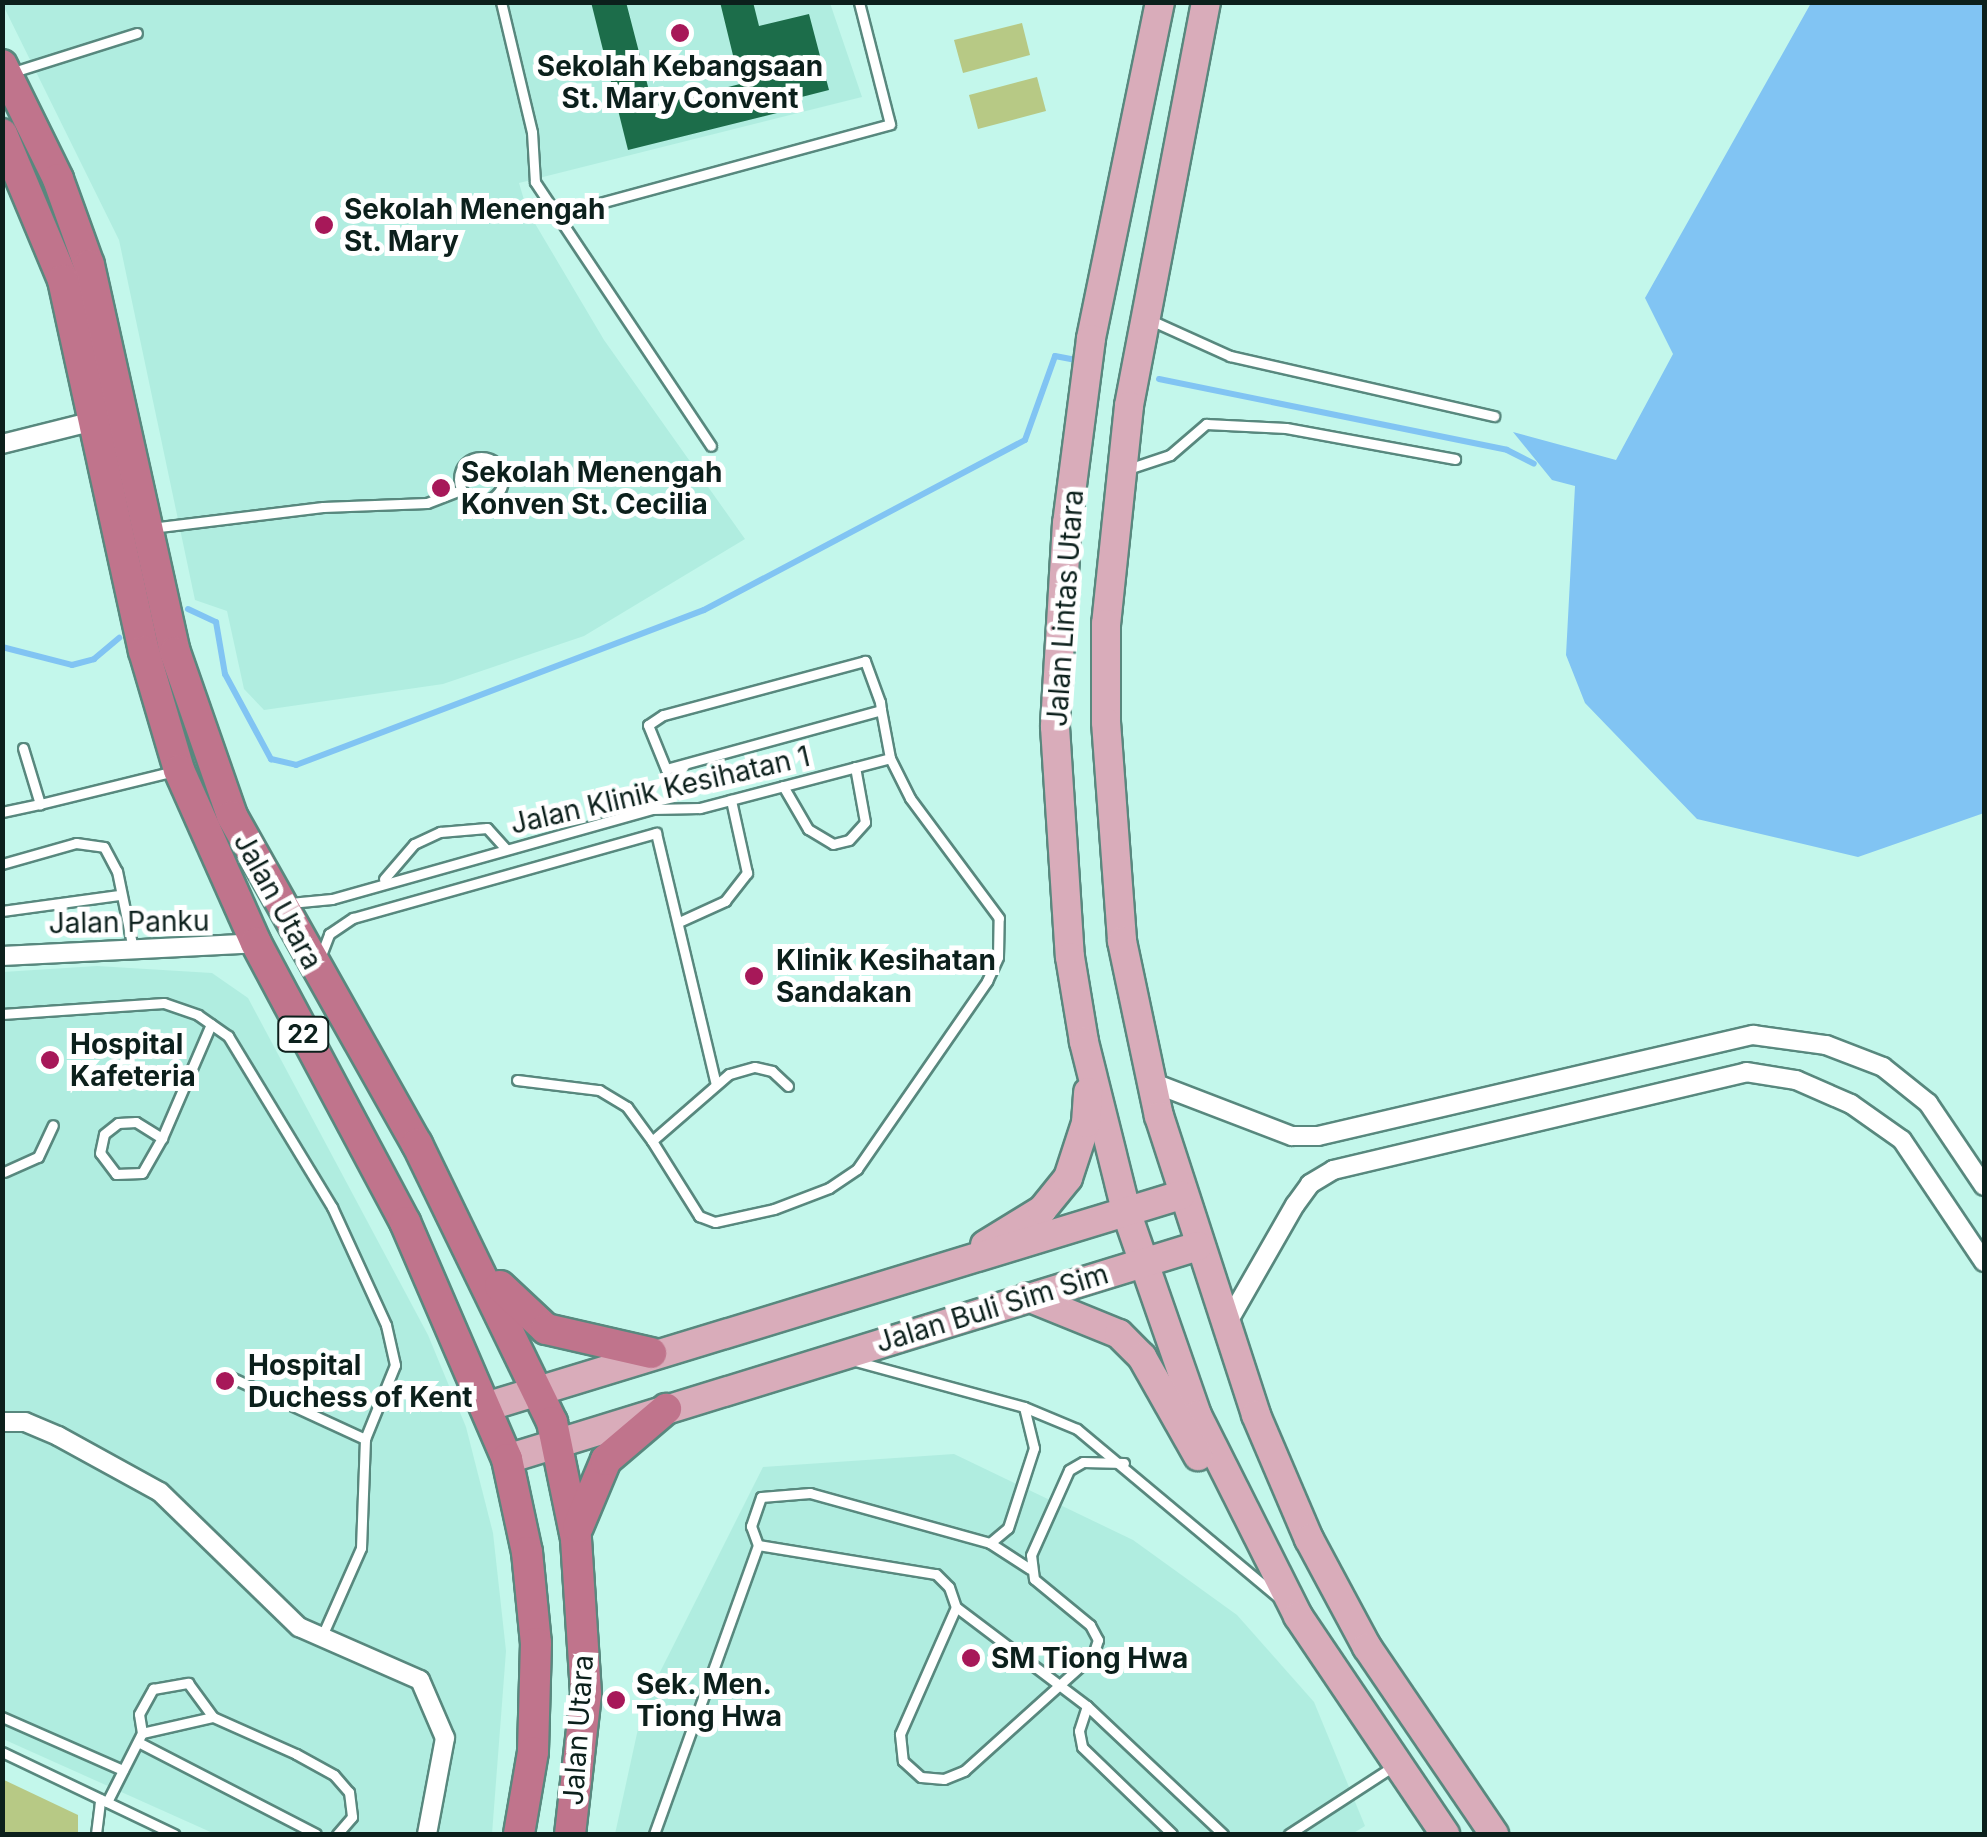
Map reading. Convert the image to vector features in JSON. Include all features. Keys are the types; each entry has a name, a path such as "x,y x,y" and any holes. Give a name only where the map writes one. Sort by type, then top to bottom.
{"highway":[{"name":"Jalan Utara","path":"5,69 89,265 148,529 144,651 179,770 256,943 400,1213 490,1406 507,1459 528,1552 536,1643 533,1752 519,1834"},
{"name":"Jalan Utara","path":"2,134 63,280 94,422 146,594 174,652 232,816 270,891 428,1166 540,1388 558,1443 576,1539 586,1694 570,1834"},
{"path":"400,1213 412,1209 428,1166"},
{"path":"472,1253 546,1329 651,1353"},
{"path":"576,1539 584,1500 606,1460 666,1410"}],"main road":[{"name":"Jalan Lintas Utara","path":"1141,1262 1084,1042 1058,837 1056,727 1067,523 1091,339 1160,2"},
{"name":"Jalan Lintas Utara","path":"1181,1195 1151,1082 1122,941 1106,722 1106,624 1130,406 1206,2"},
{"path":"958,1261 1042,1210 1068,1178 1086,1124 1084,1042"},
{"path":"1181,1195 1225,1328 1309,1540 1366,1646 1494,1834"},
{"name":"Jalan Buli Sim Sim","path":"490,1406 651,1353 1181,1195"},
{"path":"1141,1262 1198,1246"},
{"name":"Jalan Buli Sim Sim","path":"507,1459 1141,1262 1181,1378 1253,1534 1298,1616 1444,1834"},
{"path":"1028,1297 1096,1320 1142,1357 1224,1499 1253,1534"}],"street":[{"path":"2,444 94,422"},
{"name":"Jalan Panku","path":"2,956 132,944 200,950 256,943"},
{"path":"1151,1082 1282,1132 1318,1136 1753,1035 1826,1045 1882,1068 1928,1104 1984,1186"},
{"path":"1225,1328 1295,1206 1333,1170 1746,1072 1796,1080 1850,1104 1902,1140 1984,1262"},
{"path":"2,1422 25,1422 58,1436 160,1492 299,1627 320,1639 406,1670 432,1697 445,1762 428,1834"}],"lane":[{"path":"501,2 532,132 533,174 556,215 712,446"},
{"path":"556,215 890,124 859,2"},
{"path":"5,69 136,33"},
{"path":"1145,318 1230,356 1494,416"},
{"path":"1121,472 1170,455 1206,424 1286,428 1455,459"},
{"path":"487,457 499,466 503,480 492,498 472,500 462,490 466,462 487,457"},
{"path":"148,529 322,507 426,503 462,490"},
{"path":"517,1080 599,1090 627,1107 706,1220 774,1209 830,1188 868,1156 987,980 998,957 999,918 931,831 890,758 881,710 870,669 858,658 663,715 647,729 661,766 672,768 881,710"},
{"path":"22,748 40,804"},
{"name":"Jalan Klinik Kesihatan 1","path":"270,891 307,904 384,879 652,809 731,800 890,758"},
{"path":"783,786 808,829 833,844 849,840 865,822 855,767"},
{"path":"2,812 179,770"},
{"path":"679,922 725,902 746,874 731,800"},
{"path":"384,879 414,844 440,832 487,828 506,849"},
{"path":"320,977 329,934 353,918 656,833 716,1084"},
{"path":"2,864 88,842 104,847 132,944"},
{"path":"2,911 119,895"},
{"path":"2,1014 164,1003 211,1024 228,1036 332,1207 386,1324 395,1365 365,1439 361,1548 320,1639"},
{"path":"162,1138 136,1122 118,1123 104,1134 100,1153 108,1169 133,1176 148,1167 162,1138 211,1024"},
{"path":"652,1141 716,1084 754,1067 772,1071 788,1086"},
{"path":"2,1157 3,1172 38,1157 53,1125"},
{"path":"838,1356 1024,1407 1077,1429 1124,1463 1298,1616"},
{"path":"226,1375 365,1439"},
{"path":"990,1542 1008,1528 1034,1448 1024,1407"},
{"path":"1030,1568 1070,1470 1083,1462 1124,1463"},
{"path":"654,1834 758,1545 751,1526 761,1496 782,1491 810,1492 990,1542 1030,1568 1098,1640 1093,1655 1060,1688 964,1771 921,1777 904,1761 900,1734 956,1606"},
{"path":"758,1545 936,1574 956,1606 1087,1706 1223,1834"},
{"path":"96,1834 104,1800 140,1737 144,1697 167,1685 188,1683 212,1716 310,1761 345,1785 353,1810 348,1827 337,1834"},
{"path":"1087,1706 1078,1731 1082,1747 1172,1834"},
{"path":"140,1737 212,1716"},
{"path":"2,1717 123,1770"},
{"path":"140,1737 316,1834"},
{"path":"2,1752 174,1834"},
{"path":"1289,1834 1399,1762"}],"shaded area":[{"path":"2,3 830,3 862,97 519,183 527,210 604,340 745,539 584,636 443,684 264,710 244,689 227,611 195,600 119,240"},
{"path":"1811,3 1984,3 1984,813 1858,857 1697,819 1585,703 1566,655 1575,486 1552,480 1513,432 1616,460 1673,354 1645,298"},
{"name":"Hospital Duchess of Kent","path":"97,966 212,973 248,998 428,1335 466,1427 493,1533 506,1651 492,1834 215,1834 3,1739 3,972"},
{"name":"SM Tiong Hwa","path":"954,1454 1133,1540 1237,1615 1314,1702 1365,1826 1352,1834 615,1834 643,1706 763,1467"}],"green space":[{"path":"1022,23 1030,55 963,73 954,40"},
{"path":"1037,77 1046,111 978,129 969,95"},
{"path":"2,1779 78,1815 78,1834 3,1834"}],"building":[{"path":"591,2 626,2 653,106 740,84 720,2 753,2 759,26 809,14 829,90 778,103 781,112 628,150"}],"waterway":[{"path":"188,609 216,622 225,674 271,759 296,765 704,610 1025,440 1055,356 1075,360"},
{"path":"1159,379 1507,450 1534,464"},
{"path":"2,647 72,665 94,659 119,638"}],"place":[{"name":"Sekolah Kebangsaan St. Mary Convent","path":"680,33"},
{"name":"Sekolah Menengah St. Mary","path":"324,225"},
{"name":"Sekolah Menengah Konven St. Cecilia","path":"441,488"},
{"name":"Klinik Kesihatan Sandakan","path":"754,976"},
{"name":"Hospital Kafeteria","path":"50,1060"},
{"name":"Hospital Duchess of Kent","path":"225,1381"},
{"name":"SM Tiong Hwa","path":"971,1658"},
{"name":"Sek. Men. Tiong Hwa","path":"616,1700"}]}
